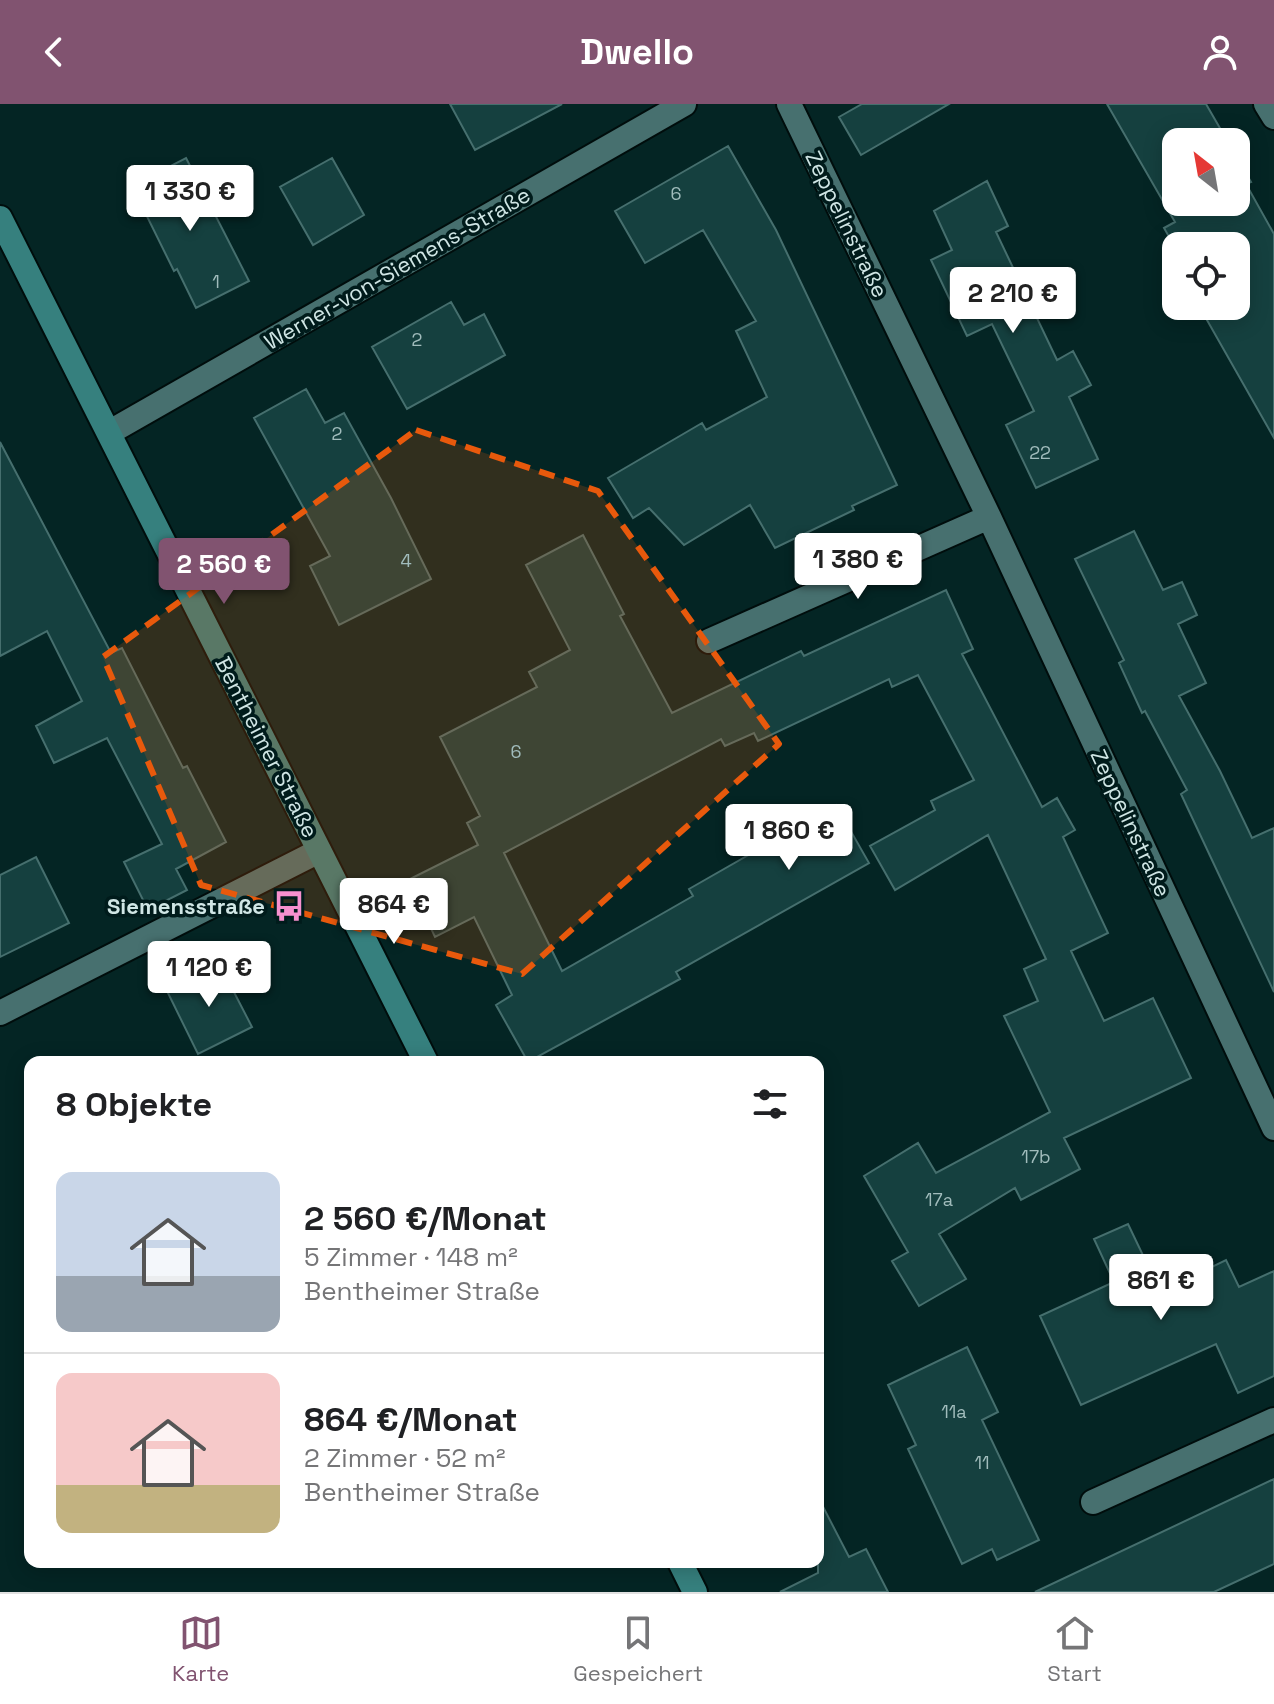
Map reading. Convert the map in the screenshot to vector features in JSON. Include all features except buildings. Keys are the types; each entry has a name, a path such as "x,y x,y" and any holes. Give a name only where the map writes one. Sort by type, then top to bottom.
{"main road":[{"name":"Bentheimer Straße","path":"0,218 423,1056"},
{"path":"683,1568 695,1592"}],"street":[{"name":"Werner-von-Siemens-Straße","path":"110,432 684,104"},
{"name":"Zeppelinstraße","path":"789,104 989,517 1274,1128"},
{"path":"1266,104 1274,117"},
{"path":"709,641 989,517"},
{"path":"0,1013 319,851"},
{"path":"1093,1502 1274,1420"}],"highlighted area":[{"path":"416,430 598,491 779,744 522,974 201,885 103,657"}],"place":[{"name":"Siemensstraße","path":"289,906"}]}
